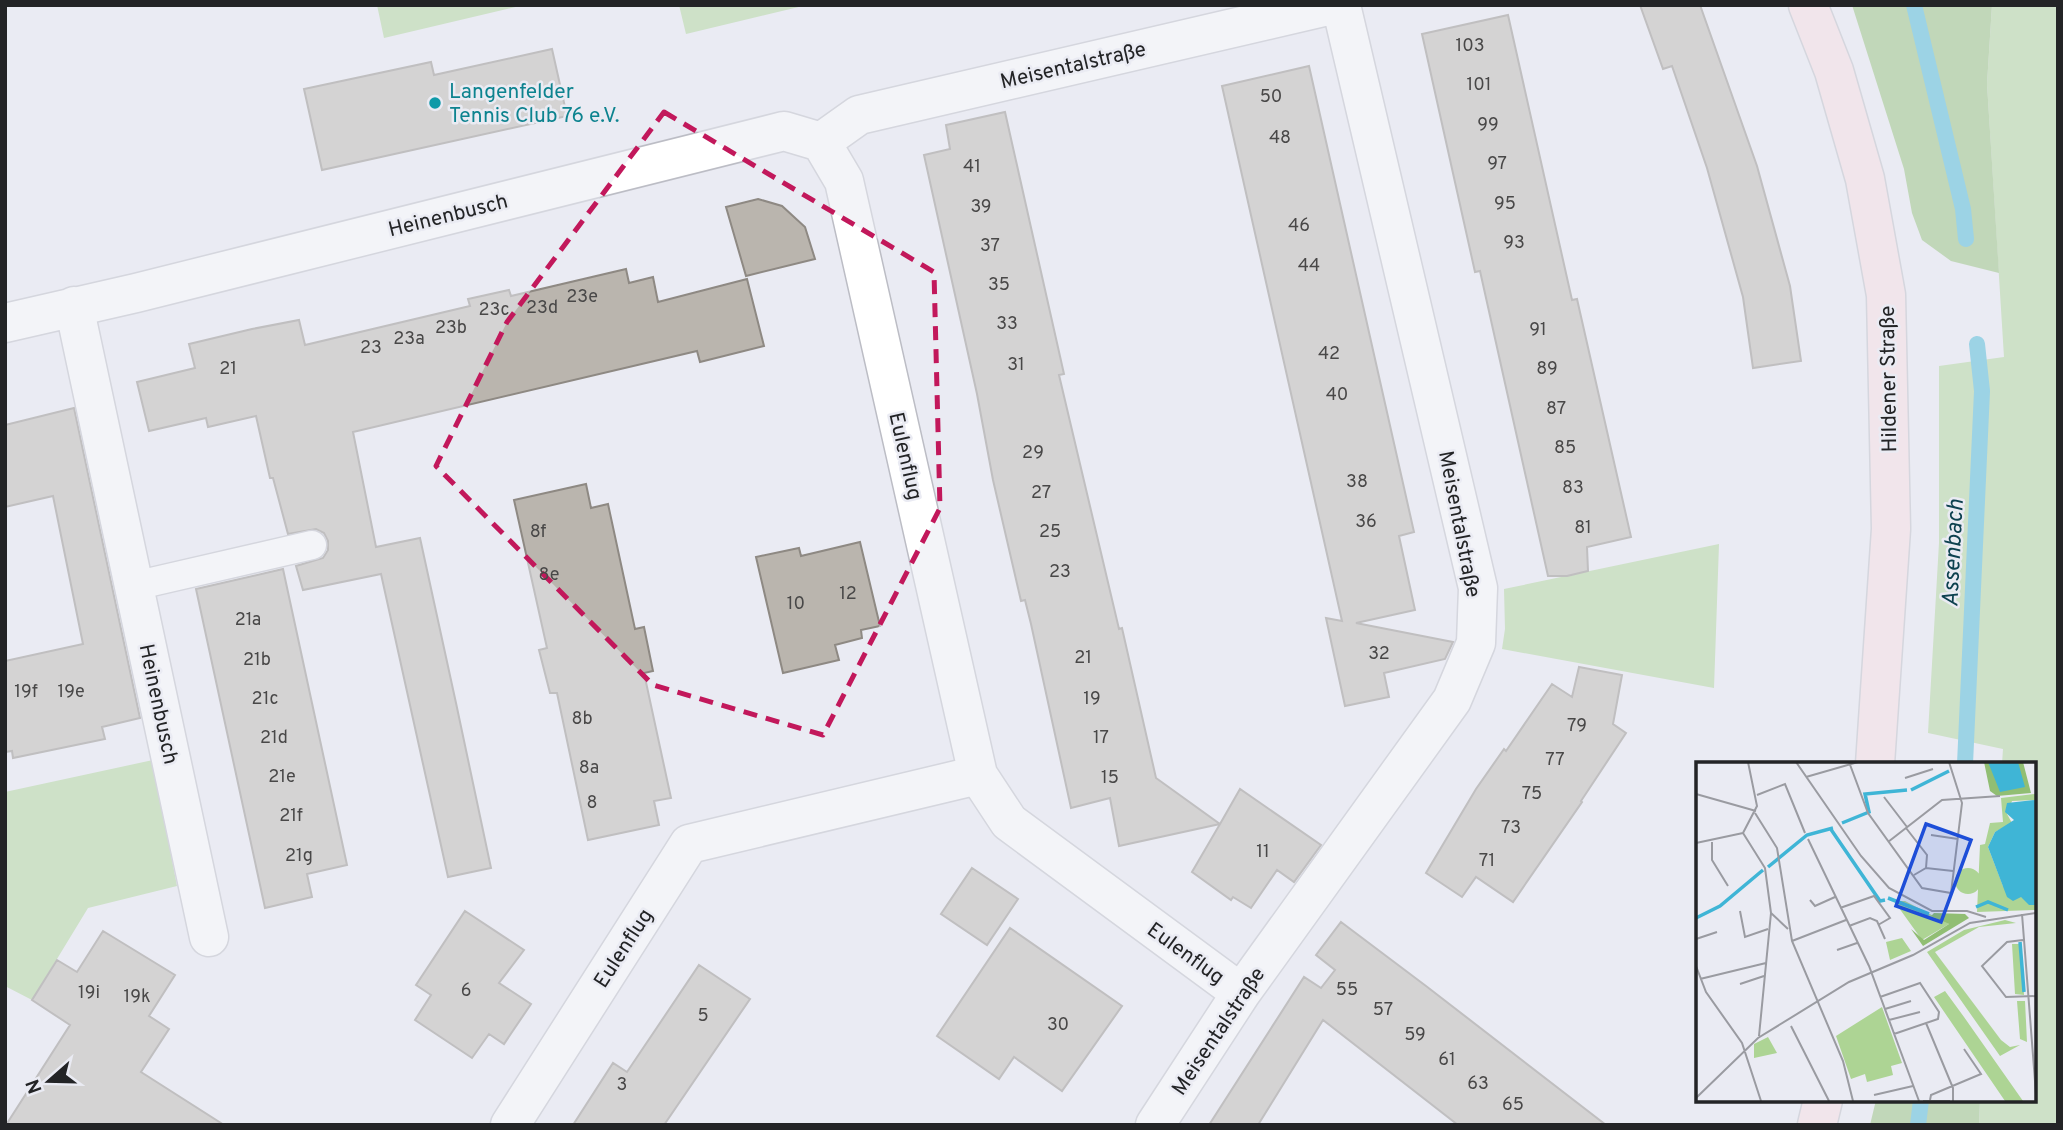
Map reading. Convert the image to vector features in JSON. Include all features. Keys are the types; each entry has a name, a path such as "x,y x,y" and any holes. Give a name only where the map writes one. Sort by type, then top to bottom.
{"main road":[{"name":"Hildener Straße","path":"1808,5 1834,71 1865,179 1886,295 1891,529 1875,762"},
{"path":"1817,1125 1823,1102"}],"street":[{"name":"Meisentalstraße","path":"821,142 859,115 1332,5"},
{"name":"Meisentalstraße","path":"1156,1125 1241,993 1452,700 1476,643 1478,588 1341,5"},
{"name":"Heinenbusch","path":"5,323 783,131 821,142"},
{"name":"Eulenflug","path":"821,142 844,181 978,775 1009,822 1241,993"},
{"name":"Heinenbusch","path":"74,306 209,937"},
{"name":"Eulenflug","path":"510,1125 689,844 978,775"}],"lane":[{"path":"134,586 312,545"}],"highlighted area":[{"path":"664,112 934,272 940,508 823,735 653,685 436,466 507,322"}],"green space":[{"path":"377,5 524,5 384,38"},
{"path":"679,5 807,5 686,34"},
{"path":"1852,5 1992,5 1987,84 1999,273 1951,261 1922,240 1912,213 1904,169"},
{"path":"1992,5 2058,5 2058,1125 1979,1125 1980,1102 2035,1102 2035,762 2002,762 2003,749 1928,733 1939,543 1939,366 2004,357 1987,84"},
{"path":"1719,544 1714,688 1502,649 1505,629 1504,589"},
{"path":"153,760 177,886 88,908 32,1000 5,986 5,792"},
{"path":"1876,1102 1980,1102 1979,1125 1870,1125"}],"building":[{"path":"1640,5 1700,5 1757,166 1790,286 1801,361 1753,368 1743,297 1707,168 1672,66 1663,69"},
{"path":"1508,15 1572,300 1577,299 1631,537 1587,547 1588,571 1567,576 1548,576 1480,271 1475,272 1422,34"},
{"name":"Langenfelder Tennis Club 76 e.V.","path":"552,49 567,116 322,170 304,89 431,62 434,75"},
{"path":"1309,66 1414,532 1399,536 1415,610 1356,623 1453,642 1445,659 1384,673 1389,697 1345,706 1326,618 1342,621 1222,86"},
{"path":"1005,112 1064,374 1059,375 1156,778 1220,824 1119,846 1110,798 1071,808 1031,624 1025,600 1021,601 993,480 977,394 924,155 950,149 946,125"},
{"path":"758,199 782,206 805,227 815,259 746,276 726,207"},
{"path":"626,269 629,283 653,277 658,302 747,279 764,346 700,362 697,351 353,432 376,547 420,538 456,703 491,868 448,877 381,574 303,590 296,566 323,558 328,550 328,541 324,533 316,529 288,534 273,478 270,478 256,416 208,427 206,418 149,431 137,382 195,368 189,344 252,329 299,320 305,345 470,306 468,299 509,290 511,296"},
{"path":"74,408 140,718 102,727 105,739 13,758 12,751 5,752 5,661 83,644 53,496 5,507 5,425"},
{"path":"586,484 591,508 608,504 635,629 644,627 653,671 644,673 671,798 654,801 659,825 588,840 557,693 550,693 539,650 547,648 514,500"},
{"path":"860,542 880,626 861,630 862,638 835,645 839,660 783,673 756,557 799,548 801,556"},
{"path":"283,569 347,865 307,874 312,897 265,908 196,589"},
{"path":"1579,667 1622,675 1613,724 1626,733 1513,902 1476,877 1462,897 1426,873 1476,789 1552,684 1572,697"},
{"path":"1240,789 1321,845 1294,882 1277,870 1251,908 1233,897 1231,900 1192,872"},
{"path":"972,868 1018,899 987,945 941,914"},
{"path":"465,911 524,950 499,983 531,1004 504,1044 489,1034 472,1058 415,1020 431,995 416,985"},
{"path":"1341,922 1606,1125 1458,1125 1323,1020 1258,1125 1209,1125 1304,977 1321,988 1335,970 1316,955"},
{"path":"1010,928 1122,1006 1062,1091 1014,1057 999,1079 937,1036"},
{"path":"103,931 175,975 149,1016 169,1029 141,1072 224,1125 6,1125 70,1025 32,1000 57,960 77,972"},
{"path":"699,965 750,999 664,1125 573,1125 613,1063 627,1072"}],"waterway":[{"name":"Assenbach","path":"1914,5 1963,209 1966,239"},
{"name":"Assenbach","path":"1965,762 1982,391 1977,344"},
{"name":"Assenbach","path":"1918,1125 1921,1102"}],"place":[{"name":"Langenfelder Tennis Club 76 e.V.","path":"435,103"}]}
